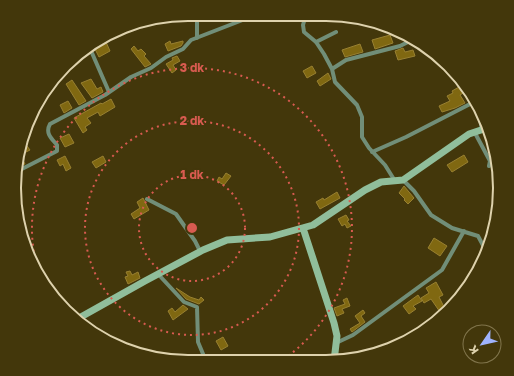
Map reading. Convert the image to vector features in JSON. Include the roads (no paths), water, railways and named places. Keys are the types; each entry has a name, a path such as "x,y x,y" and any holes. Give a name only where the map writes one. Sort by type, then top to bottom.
{"street":[{"path":"197,21 197,38"},
{"path":"22,169 57,151 57,145 48,136 50,124 109,92 131,77 150,68 166,57 184,49 191,40 240,21"},
{"path":"304,21 304,32 316,42 332,69 335,82 357,105 362,117 362,137 395,180"},
{"path":"316,42 336,32"},
{"path":"332,69 346,60 400,46 408,42"},
{"path":"92,53 109,92"},
{"path":"372,152 406,137 470,104"},
{"path":"81,317 158,274 227,240 270,237 313,225 365,190 381,182 403,180 469,134 482,130"},
{"path":"475,133 490,161 489,166"},
{"path":"403,180 414,191 431,215 452,228 478,236 483,244"},
{"path":"147,199 176,214 195,241 200,252"},
{"path":"303,228 334,323 337,336 335,355"},
{"path":"336,344 353,335 442,270 464,231"},
{"path":"158,274 184,302 197,307 198,342 203,355"}]}
